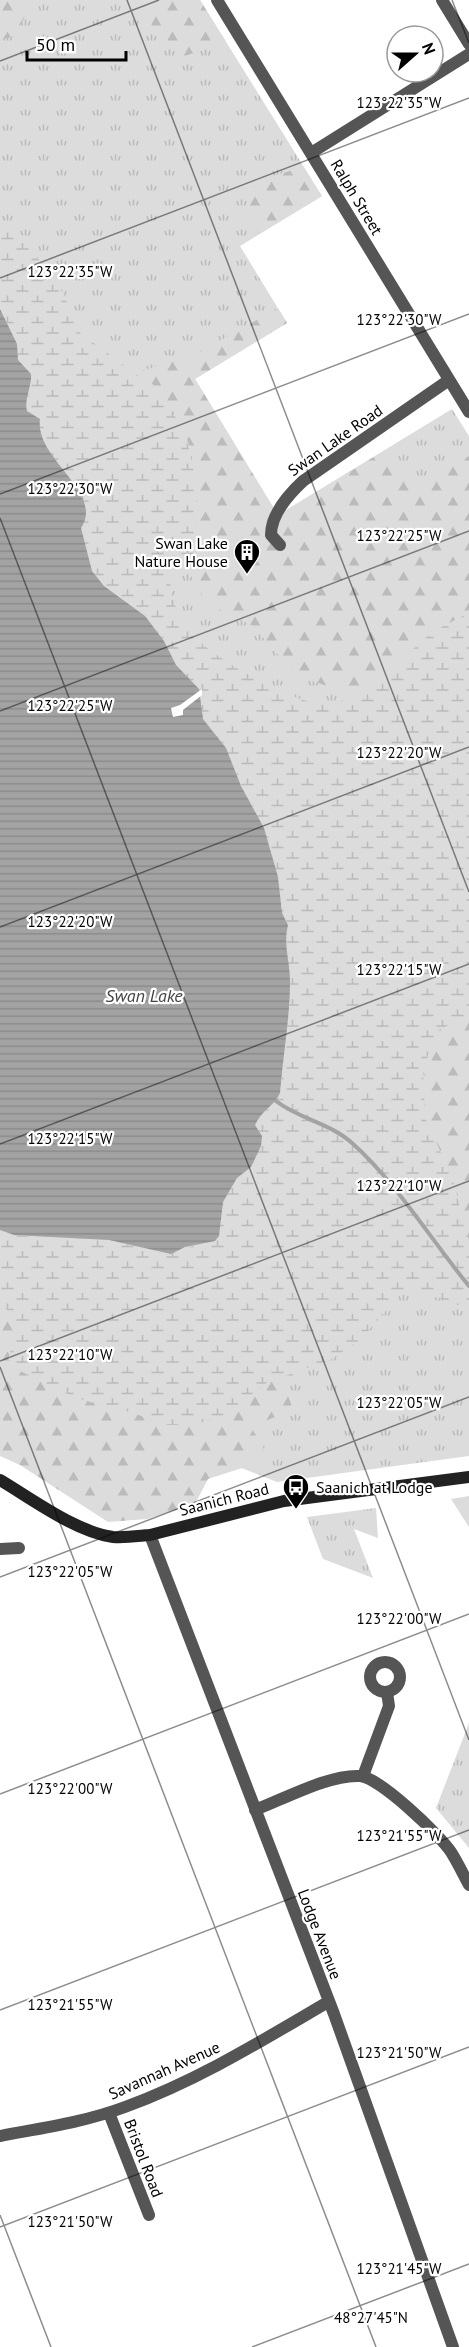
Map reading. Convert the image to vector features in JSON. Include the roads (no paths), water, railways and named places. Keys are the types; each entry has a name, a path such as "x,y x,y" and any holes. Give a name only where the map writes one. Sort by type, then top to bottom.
{"main road":[{"name":"Saanich Road","path":"0,1480 82,1527 112,1537 150,1535 284,1501 469,1477"}],"street":[{"name":"Ralph Street","path":"216,0 469,412"},
{"path":"442,0 469,44"},
{"path":"311,153 469,54"},
{"name":"Swan Lake Road","path":"280,545 271,536 271,527 290,492 311,475 449,380"},
{"name":"Lodge Avenue","path":"150,1535 328,2002 453,2347"},
{"path":"0,1549 19,1548"},
{"path":"363,1776 389,1706 387,1692"},
{"path":"255,1810 341,1777 363,1776 388,1792 422,1820 450,1851 469,1885"},
{"name":"Savannah Avenue","path":"0,2136 109,2113 231,2059 328,2002"},
{"name":"Bristol Road","path":"109,2113 149,2215"}],"water":[{"name":"Swan Lake","path":"0,309 17,344 18,360 31,374 26,402 27,411 40,419 41,434 47,448 84,501 86,515 81,528 92,571 104,586 145,616 164,641 176,665 199,689 203,719 226,748 241,786 264,828 278,877 282,913 288,925 286,939 290,995 280,1093 255,1125 262,1136 261,1146 251,1167 237,1178 223,1202 219,1236 215,1241 185,1247 171,1254 109,1240 14,1235 0,1230"}],"waterway":[{"path":"276,1101 352,1143 399,1194 469,1286"}],"place":[{"name":"Swan Lake Nature House","path":"247,575"},
{"name":"Saanich at Lodge","path":"296,1510"}]}
